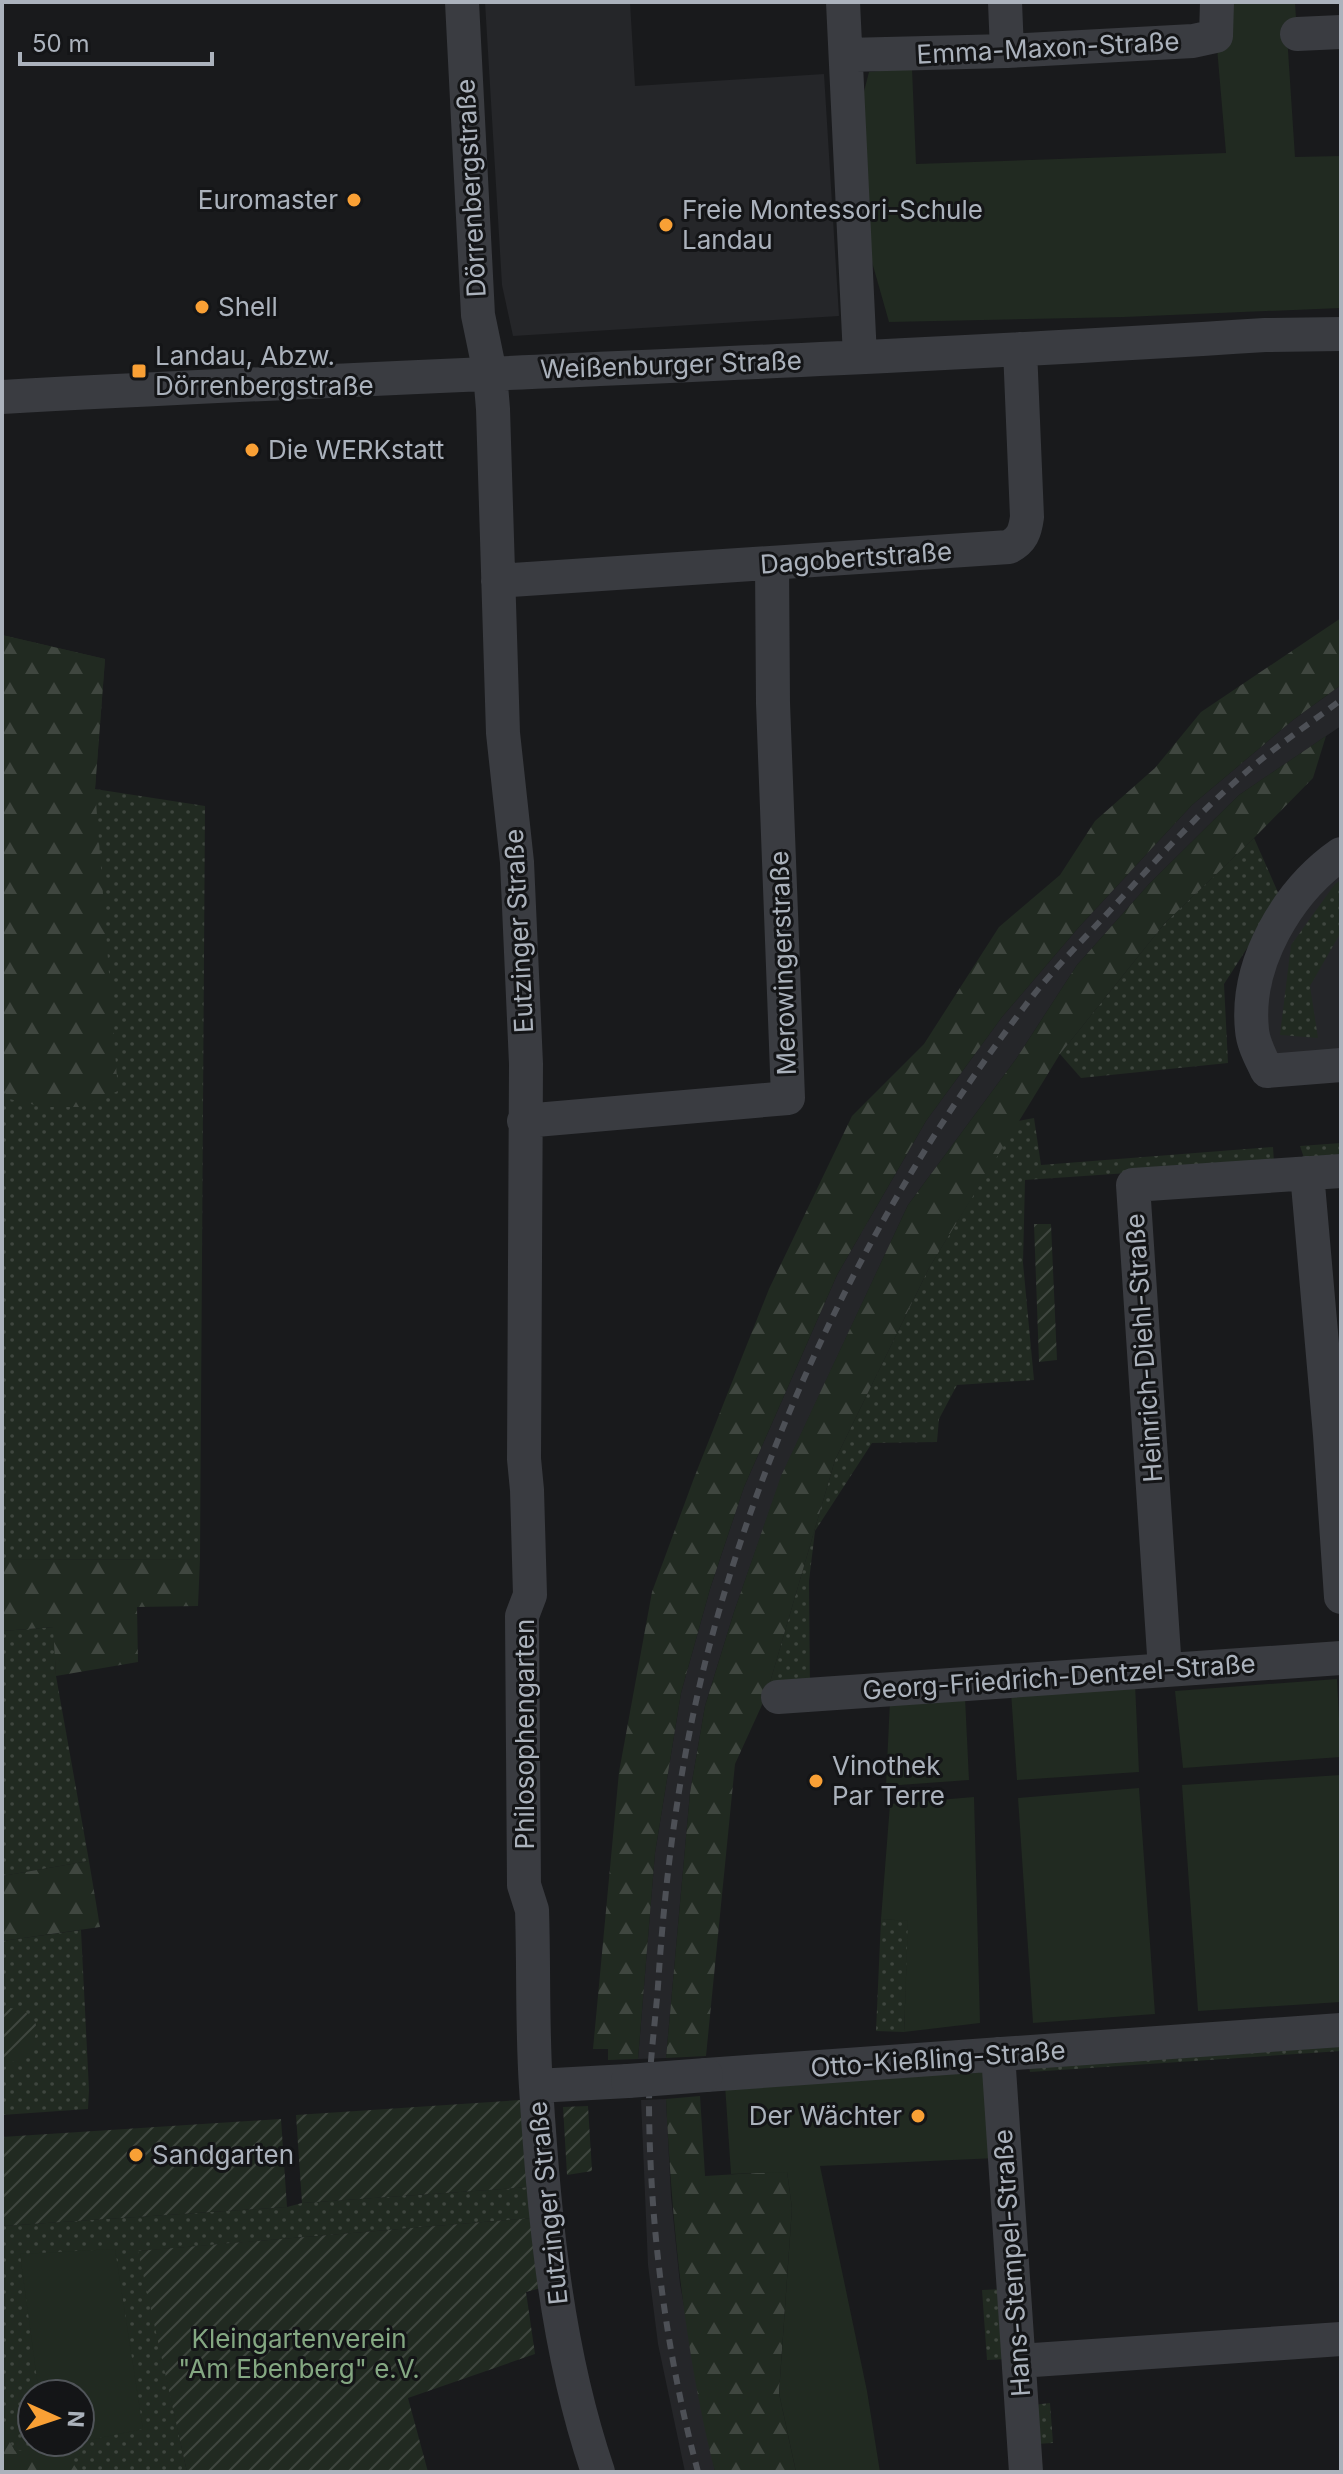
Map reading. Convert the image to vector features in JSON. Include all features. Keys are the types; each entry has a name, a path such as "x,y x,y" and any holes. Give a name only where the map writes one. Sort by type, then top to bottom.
{"street":[{"name":"Dörrenbergstraße","path":"462,2 478,315 490,373"},
{"path":"843,2 860,357"},
{"path":"1005,2 1007,51"},
{"name":"Emma-Maxon-Straße","path":"846,55 1007,51 1193,41 1216,36 1217,2"},
{"path":"1297,34 1341,32"},
{"name":"Weißenburger Straße","path":"2,397 1265,335 1341,334"},
{"name":"Dagobertstraße","path":"498,581 1000,549 1018,542 1025,532 1027,517 1020,349"},
{"name":"Eutzinger Straße","path":"490,373 497,491 503,733 518,876 526,1064 527,1228 523,1291 527,1490"},
{"name":"Merowingerstraße","path":"524,1121 788,1098 774,719 772,563"},
{"path":"1341,854 1302,890 1269,942 1255,981 1251,1031 1267,1071 1341,1065"},
{"name":"Heinrich-Diehl-Straße","path":"1165,1670 1133,1185 1341,1171"},
{"path":"1307,1173 1336,1435 1341,1597"},
{"name":"Philosophengarten","path":"527,1490 530,1595 522,1616 524,1885 532,1910 532,1929"},
{"name":"Georg-Friedrich-Dentzel-Straße","path":"778,1697 1341,1658"},
{"name":"Eutzinger Straße","path":"532,1929 536,2086 549,2240 560,2320 598,2472"},
{"name":"Otto-Kießling-Straße","path":"536,2086 1341,2030"},
{"name":"Hans-Stempel-Straße","path":"998,2054 1026,2472"},
{"path":"1019,2361 1341,2339"}],"shaded area":[{"name":"Freie Montessori-Schule Landau","path":"485,2 630,2 635,86 824,74 839,316 513,336 502,285"},
{"path":"1341,685 1341,726 1239,795 1149,884 1077,965 1016,1059 908,1205 782,1475 734,1612 705,1706 690,1793 666,2058 638,2059 655,1853 681,1693 710,1589 744,1487 837,1275 926,1121 1002,1017 1079,927 1192,805 1293,720"},
{"path":"1341,854 1341,1065 1267,1071 1255,981"},
{"path":"666,2099 680,2284 715,2472 685,2472 658,2344 648,2265 641,2100"}],"green space":[{"path":"1217,2 1295,2 1297,34 1287,35 1295,157 1341,156 1341,308 889,322 872,262 860,107 869,72 912,68 916,164 1226,153 1216,36"},
{"path":"1341,618 1341,685 1293,720 1192,805 1079,927 1002,1017 926,1121 837,1275 744,1487 710,1589 681,1693 655,1853 638,2059 608,2060 608,2049 593,2049 619,1772 652,1592 769,1289 852,1116 924,1044 999,927 1060,875 1095,821 1155,768 1201,712"},
{"path":"2,635 105,659 95,789 205,806 200,1559 2,1560"},
{"path":"2,635 105,659 95,789 118,1091 82,1107 44,1107 9,1099 2,1088"},
{"path":"1326,736 1313,778 1165,923 1060,1054 929,1268 835,1460 766,1696 735,1764 706,2056 666,2058 690,1793 705,1706 781,1476 908,1205 1016,1059 1077,965 1149,884 1239,795"},
{"path":"1254,838 1280,897 1224,984 1228,1063 1081,1078 1060,1054 1165,923"},
{"path":"1341,880 1341,932 1310,986 1318,1038 1280,1035 1291,945"},
{"path":"1034,1118 1041,1165 1273,1147 1274,1163 1025,1180 1023,1263 1034,1380 957,1385 939,1419 937,1442 872,1443 815,1531 809,1581 810,1694 766,1696 835,1460 929,1268 1018,1121"},
{"path":"1341,1143 1341,1159 1305,1161 1300,1146"},
{"path":"1034,1224 1051,1224 1057,1360 1039,1362"},
{"path":"200,1559 198,1606 137,1607 138,1662 56,1676 53,1627 2,1631 2,1560"},
{"path":"54,1627 56,1676 89,1861 2,1876 2,1631"},
{"path":"1337,1679 1341,1757 1183,1768 1175,1691"},
{"path":"1135,1683 1139,1772 1017,1780 1011,1692"},
{"path":"965,1697 969,1780 886,1786 890,1700"},
{"path":"1341,1775 1341,2002 1198,2011 1182,1785"},
{"path":"1139,1788 1155,2014 1033,2023 1018,1798"},
{"path":"974,1797 980,2023 904,2032 908,1921 881,1919 890,1804"},
{"path":"89,1861 100,1927 2,1941 2,1876"},
{"path":"881,1919 909,1920 904,2032 876,2031"},
{"path":"81,1930 88,2109 2,2115 2,1941"},
{"path":"2,2007 30,2016 36,2024 36,2033 25,2052 2,2068"},
{"path":"1341,2044 1341,2051 1030,2072 1029,2065"},
{"path":"992,2065 997,2158 820,2166 867,2391 880,2472 796,2472 779,2393 792,2208 787,2172 731,2174 725,2085"},
{"path":"700,2096 705,2176 787,2171 792,2208 779,2393 796,2472 715,2472 687,2333 672,2193 666,2099"},
{"path":"520,2100 530,2187 302,2203 296,2115"},
{"path":"588,2106 592,2171 567,2175 563,2107"},
{"path":"281,2119 287,2207 2,2226 2,2137"},
{"path":"530,2187 532,2218 139,2251 187,2472 2,2472 2,2226 287,2207 302,2203"},
{"name":"Kleingartenverein \"Am Ebenberg\" e.V.","path":"532,2218 541,2288 526,2292 535,2354 408,2398 428,2472 187,2472 138,2251"},
{"path":"115,2249 143,2429 96,2439 96,2378 37,2378 20,2254"},
{"path":"1003,2289 1008,2359 987,2360 982,2290"},
{"path":"1050,2403 1053,2443 1037,2444 1033,2405"},
{"path":"2,2426 16,2451 16,2458 69,2458 79,2472 2,2472"}],"railway":[{"path":"698,2472 677,2382 662,2290 650,2151 650,2075 669,1862 688,1740 706,1659 760,1485 833,1316 875,1235 972,1079 1025,1006 1064,960 1209,806 1256,763 1341,700"}],"place":[{"name":"Euromaster","path":"354,200"},
{"name":"Freie Montessori-Schule Landau","path":"666,225"},
{"name":"Shell","path":"202,307"},
{"name":"Landau, Abzw. Dörrenbergstraße","path":"139,371"},
{"name":"Die WERKstatt","path":"252,450"},
{"name":"Vinothek Par Terre","path":"816,1781"},
{"name":"Der Wächter","path":"918,2116"},
{"name":"Sandgarten","path":"136,2155"}]}
